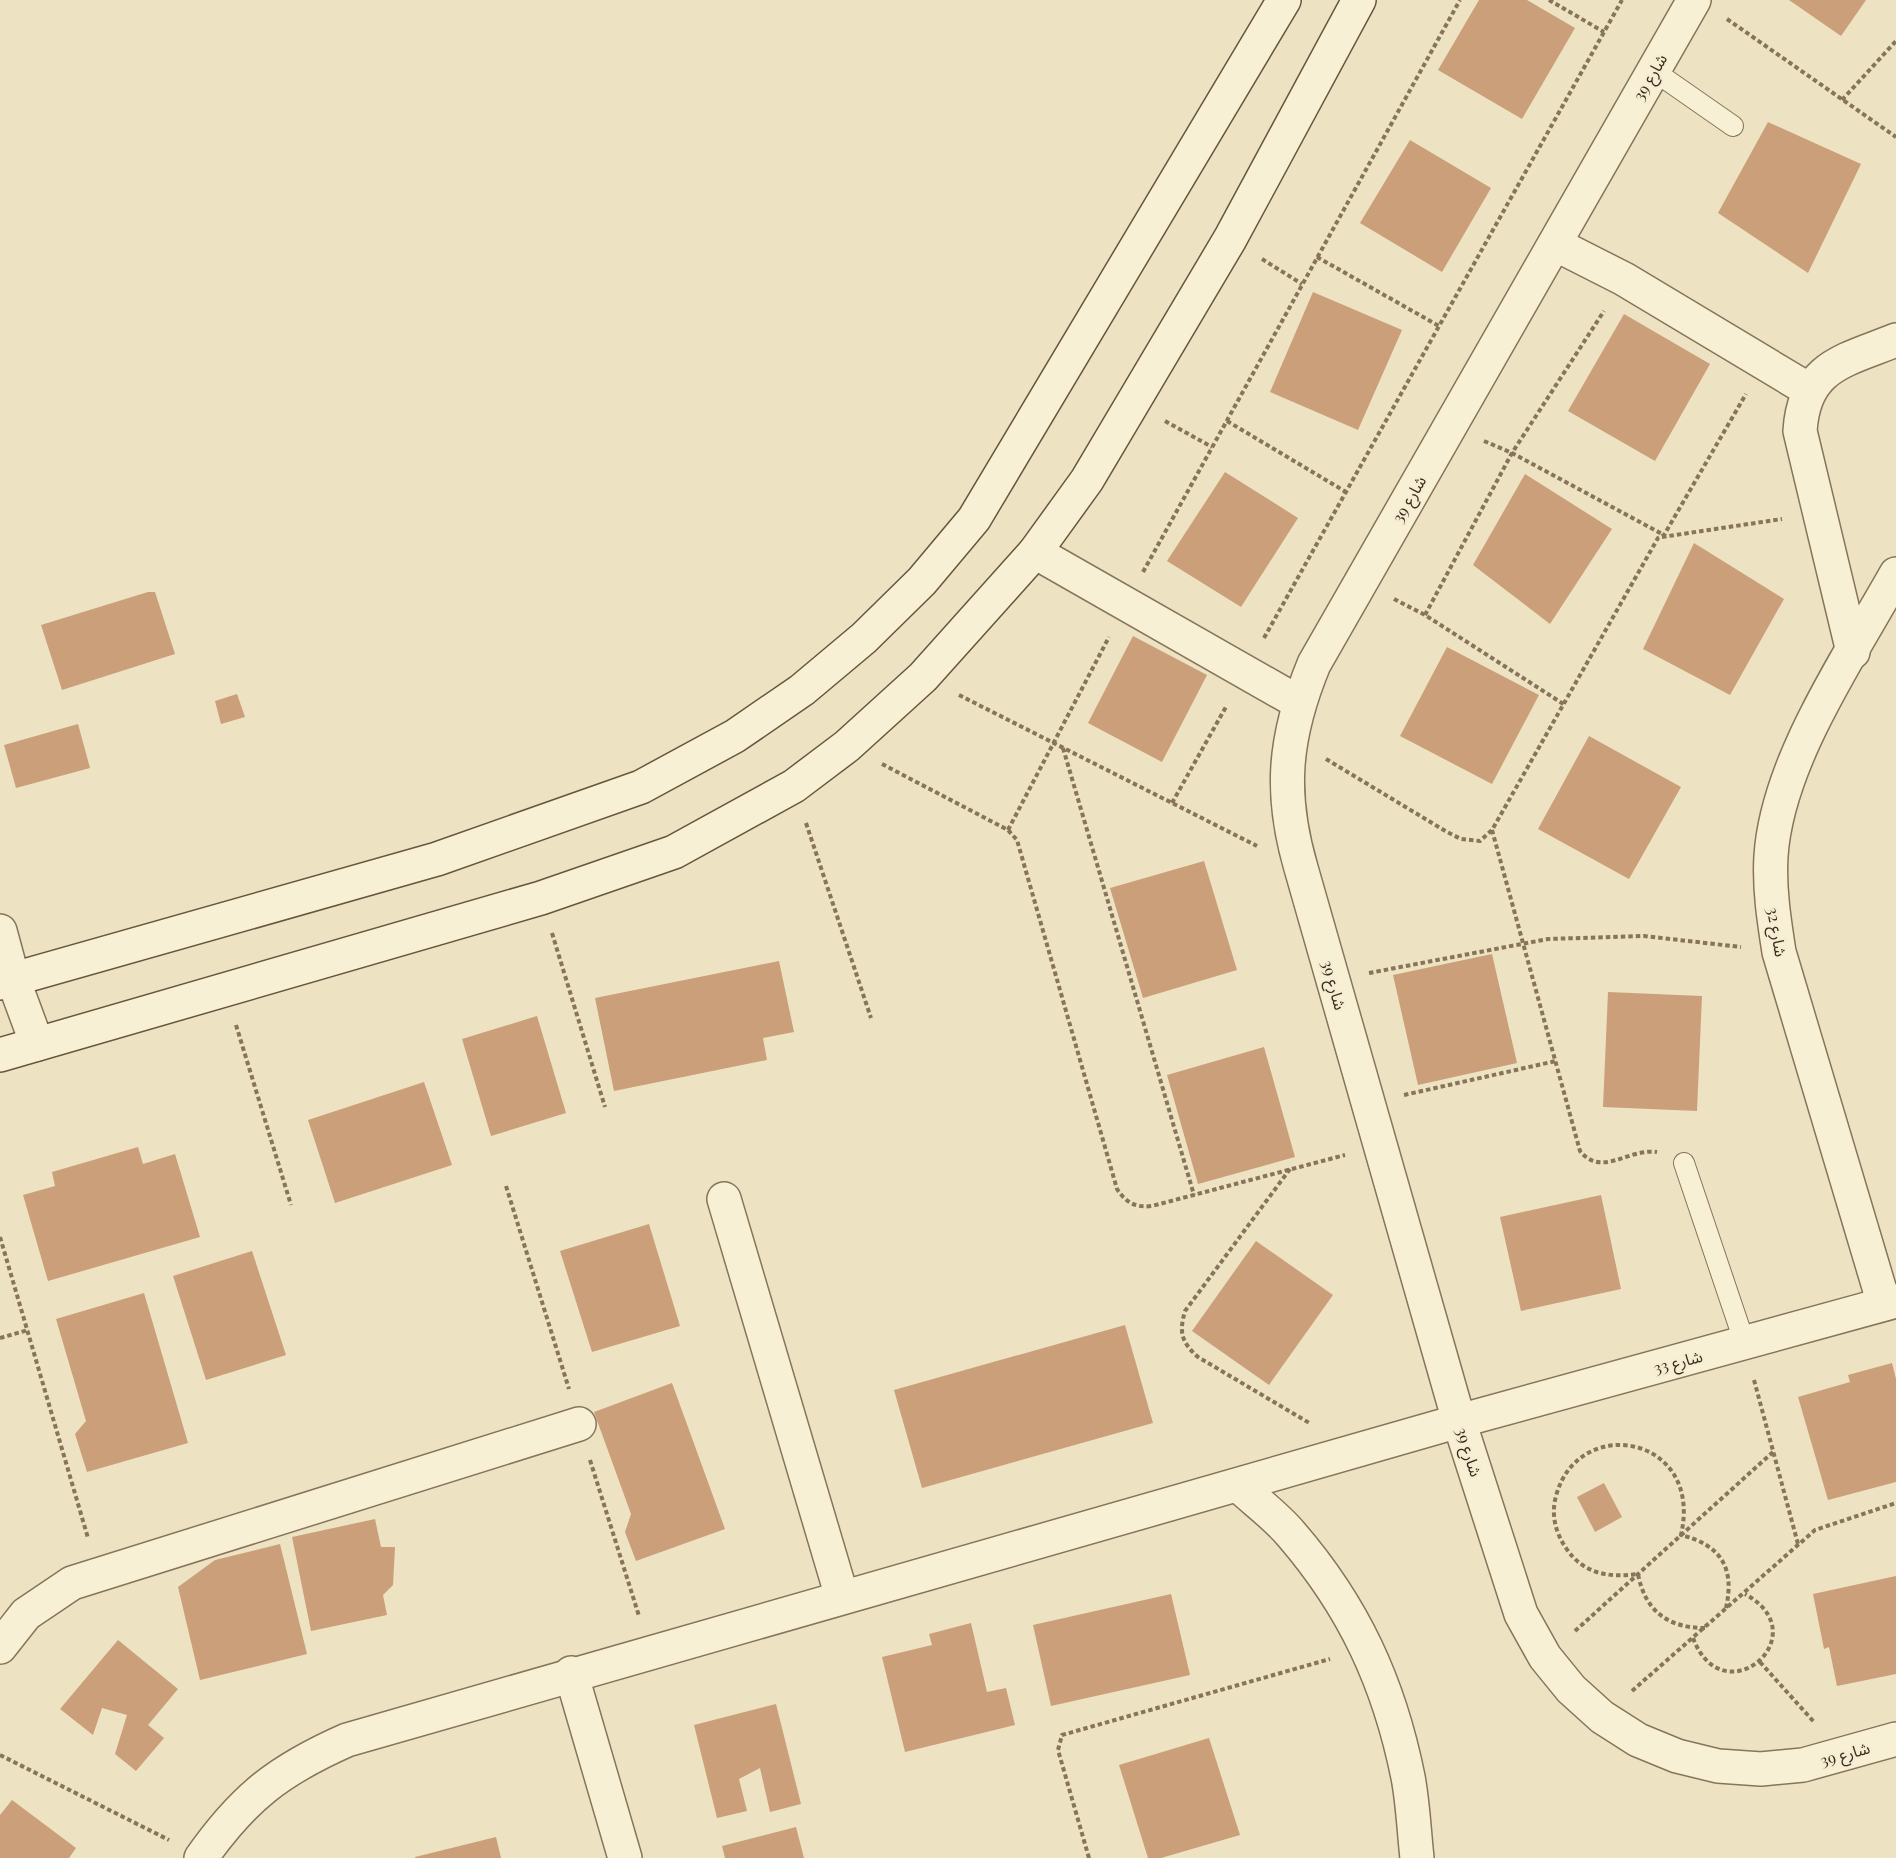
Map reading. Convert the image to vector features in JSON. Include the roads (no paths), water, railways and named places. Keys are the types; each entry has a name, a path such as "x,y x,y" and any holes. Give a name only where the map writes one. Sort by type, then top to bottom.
{"street":[{"path":"7,981 437,859 641,787 735,736 801,690 864,638 906,597 974,519 1284,0"},
{"path":"0,1054 541,898 674,852 794,786 847,746 923,678 1035,552 1087,480 1230,239 1359,0"},
{"name":"شارع 39","path":"1706,7 1654,71 1314,664 1298,702 1290,737 1286,774 1288,812 1300,868 1459,1421 1521,1614 1545,1657 1571,1689 1602,1717 1638,1740 1667,1752 1718,1766 1761,1769 1803,1765 1896,1739"},
{"path":"1554,244 1624,279 1809,390"},
{"path":"1853,652 1800,431 1801,410 1809,390 1822,373 1840,361 1896,340"},
{"path":"1035,552 1298,702"},
{"name":"شارع 32","path":"1890,1303 1779,952 1772,903 1772,855 1779,808 1794,762 1896,574"},
{"path":"0,932 7,981 37,1044"},
{"path":"724,1199 842,1597"},
{"name":"شارع 33","path":"202,1857 239,1810 264,1786 303,1759 347,1740 571,1673 1459,1421 1890,1303"},
{"path":"0,1647 26,1614 48,1596 72,1582 579,1424"},
{"path":"1238,1485 1297,1541 1333,1587 1369,1648 1393,1712 1404,1757 1409,1779 1417,1858"},
{"path":"571,1673 625,1858"}],"lane":[{"path":"1654,71 1733,126"},
{"path":"1684,1163 1744,1344"}]}
